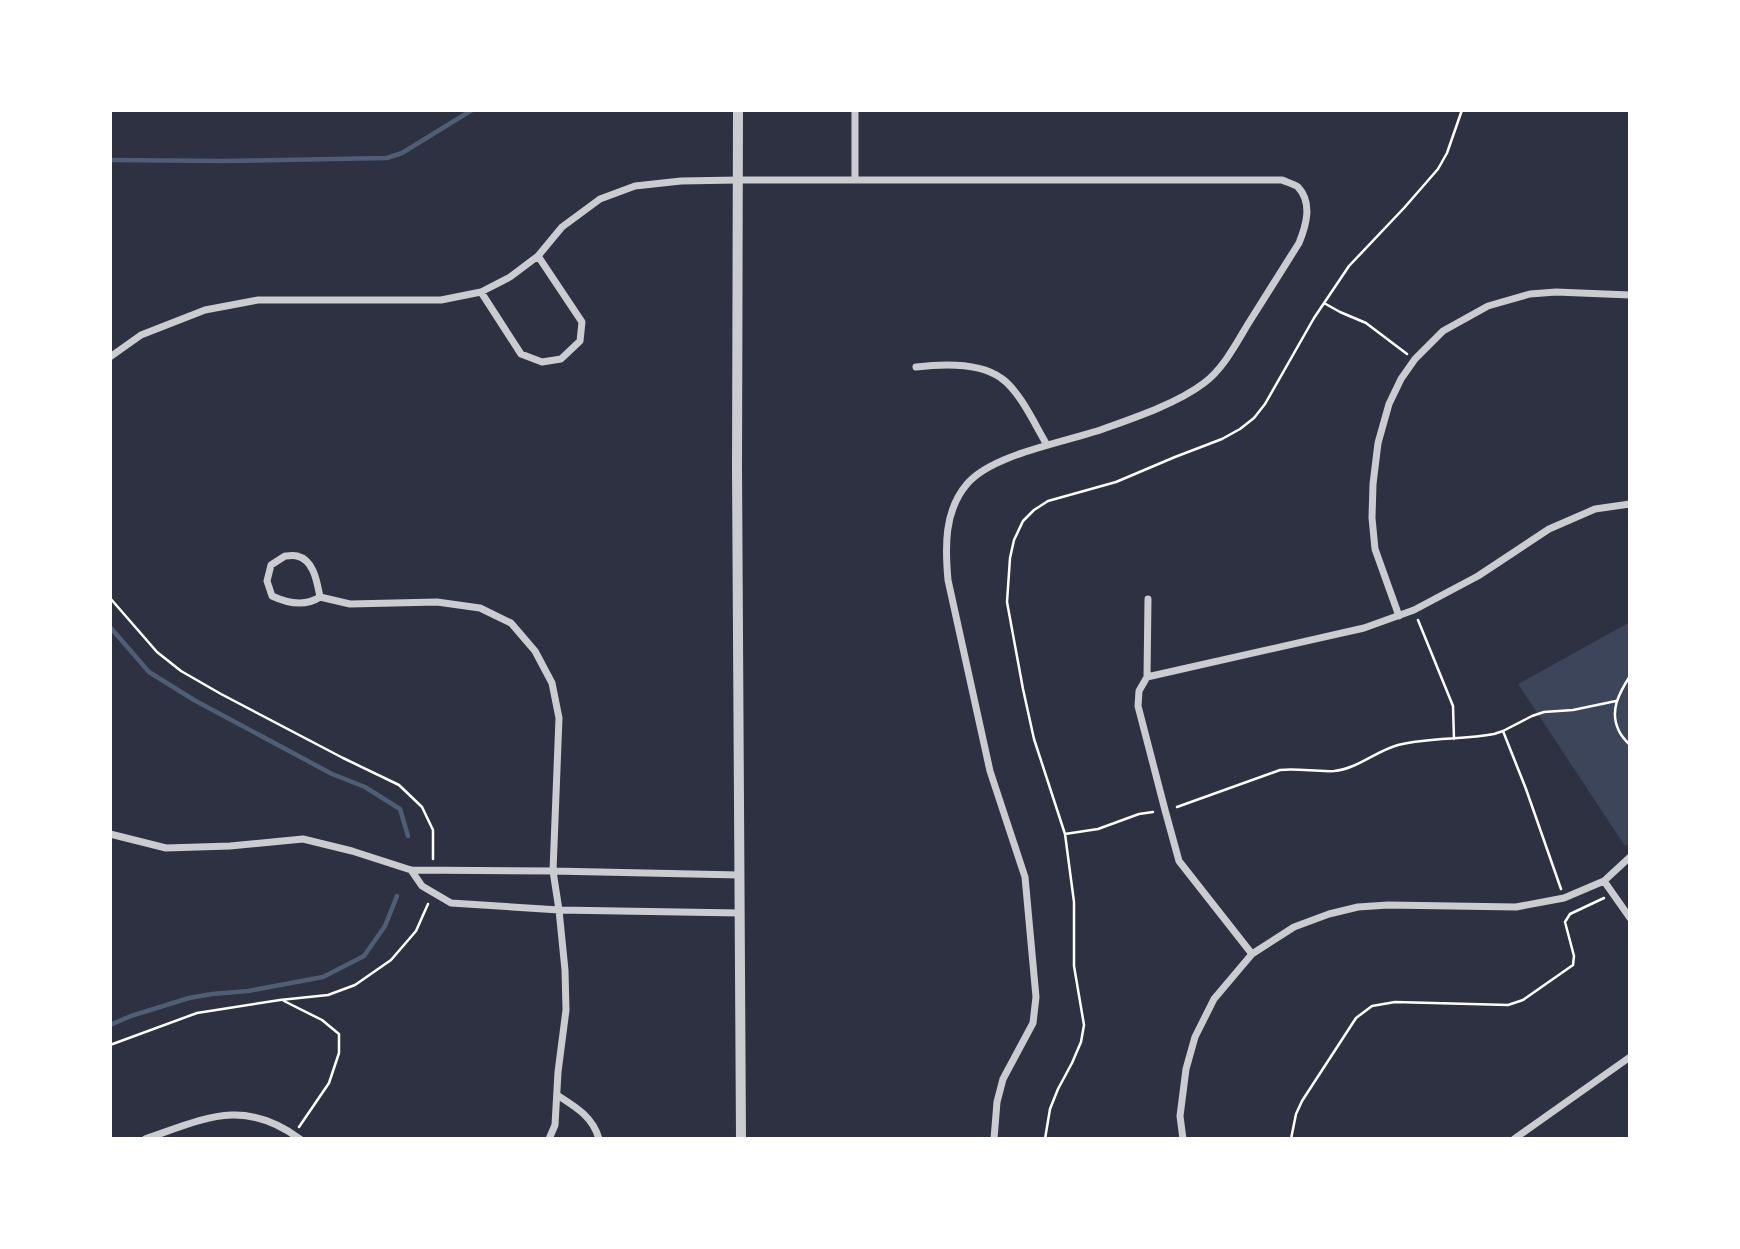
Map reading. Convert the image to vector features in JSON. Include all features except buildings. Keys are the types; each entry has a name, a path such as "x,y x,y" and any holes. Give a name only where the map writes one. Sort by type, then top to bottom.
{"street":[{"path":"738,110 741,1139"},
{"path":"855,110 855,180"},
{"path":"110,357 141,335 205,310 258,300 441,300 481,292 510,277 538,256 562,227 600,199 635,186 681,181 738,180 1282,180 1297,186 1308,212 1299,243 1229,355 1208,381 1187,396 1103,429 1014,456 982,470 966,485 954,505 947,527 948,580 990,771 1025,877 1036,997 1033,1023 1003,1079 997,1102 993,1139"},
{"path":"481,292 521,354 542,362 561,359 580,341 582,323 538,256"},
{"path":"1399,616 1375,549 1373,484 1378,443 1389,404 1401,379 1415,359 1443,331 1488,306 1530,294 1556,292 1630,295"},
{"path":"916,367 939,364 979,368 1001,378 1021,400 1047,445"},
{"path":"1147,677 1364,628 1399,616 1478,576 1549,529 1595,509 1630,504"},
{"path":"320,597 310,565 299,556 285,556 271,565 267,581 272,596 284,602 312,602 320,597 350,604 437,602 480,608 511,623 535,651 552,683 559,718 553,871 565,970 566,1010 555,1125 549,1139"},
{"path":"1148,598 1147,677 1139,691 1138,706 1164,810 1179,861 1252,954"},
{"path":"110,834 166,848 230,846 303,839 411,870 739,876"},
{"path":"1183,1139 1180,1116 1186,1069 1195,1037 1214,999 1252,954 1294,927 1329,914 1359,907 1516,907 1564,898 1604,881 1630,857"},
{"path":"411,870 422,886 451,903 559,910 739,913"},
{"path":"1604,881 1630,918"},
{"path":"1514,1139 1630,1058"},
{"path":"557,1095 588,1117 596,1128 599,1139"},
{"path":"145,1139 212,1116 248,1114 282,1126 297,1137"}],"path":[{"path":"1045,1139 1050,1109 1081,1042 1084,1025 1074,966 1074,902 1065,834 1034,739 1007,602 1014,540 1023,521 1048,501 1116,482 1222,439 1240,429 1265,404 1324,303 1358,254 1433,177 1447,153 1462,110"},
{"path":"1324,303 1366,323 1415,359"},
{"path":"1414,610 1453,706 1454,739"},
{"path":"1630,676 1616,701 1619,732 1630,745"},
{"path":"1065,834 1086,832 1139,814 1186,805 1280,770 1335,771 1353,766 1394,746 1478,737 1503,731 1544,712 1573,710 1616,701"},
{"path":"1503,731 1570,914"},
{"path":"1292,1139 1296,1114 1302,1101 1356,1018 1364,1011 1372,1006 1395,1002 1508,1005 1523,1000 1573,965 1574,956 1565,922 1570,914 1613,894"},
{"path":"280,1000 322,1020 339,1034 339,1053 329,1083 297,1137"}],"shaded area":[{"path":"1630,622 1630,843 1625,846 1518,684"}],"waterway":[{"path":"110,160 387,158 402,153 472,110"},
{"path":"110,627 149,672 194,700 332,774 365,787 400,809 408,836"},
{"path":"110,1025 189,998 248,991 323,977 364,956 385,926 397,896"}]}
